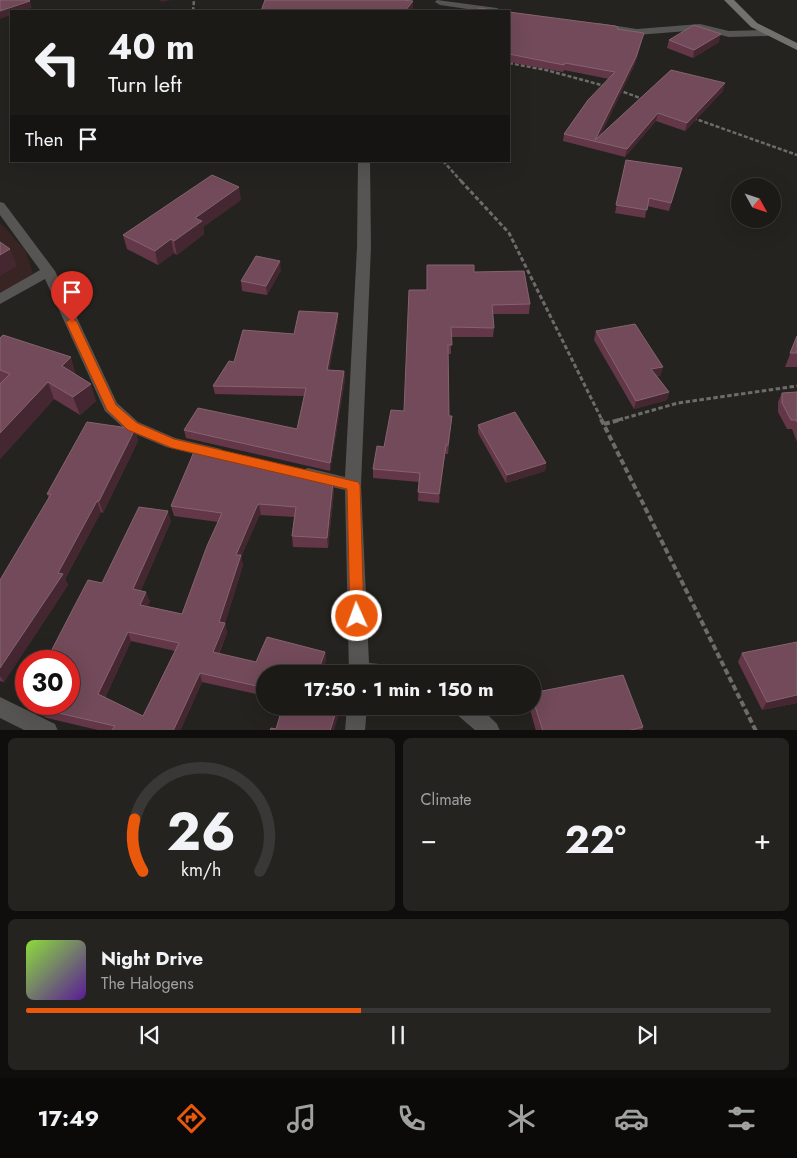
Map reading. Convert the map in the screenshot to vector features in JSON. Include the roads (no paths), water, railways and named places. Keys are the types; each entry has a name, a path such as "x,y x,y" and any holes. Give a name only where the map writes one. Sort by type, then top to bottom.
{"street":[{"path":"730,0 754,25 797,47"},
{"path":"440,3 490,10"},
{"path":"584,24 638,32 700,27 728,34 768,33"},
{"path":"359,665 353,485 364,247 364,162"},
{"path":"0,206 48,271 111,407 132,426 172,443 229,456"},
{"path":"0,299 48,271"},
{"path":"296,472 353,485"},
{"path":"0,707 48,730"},
{"path":"355,730 356,715"},
{"path":"474,715 490,730"}]}
